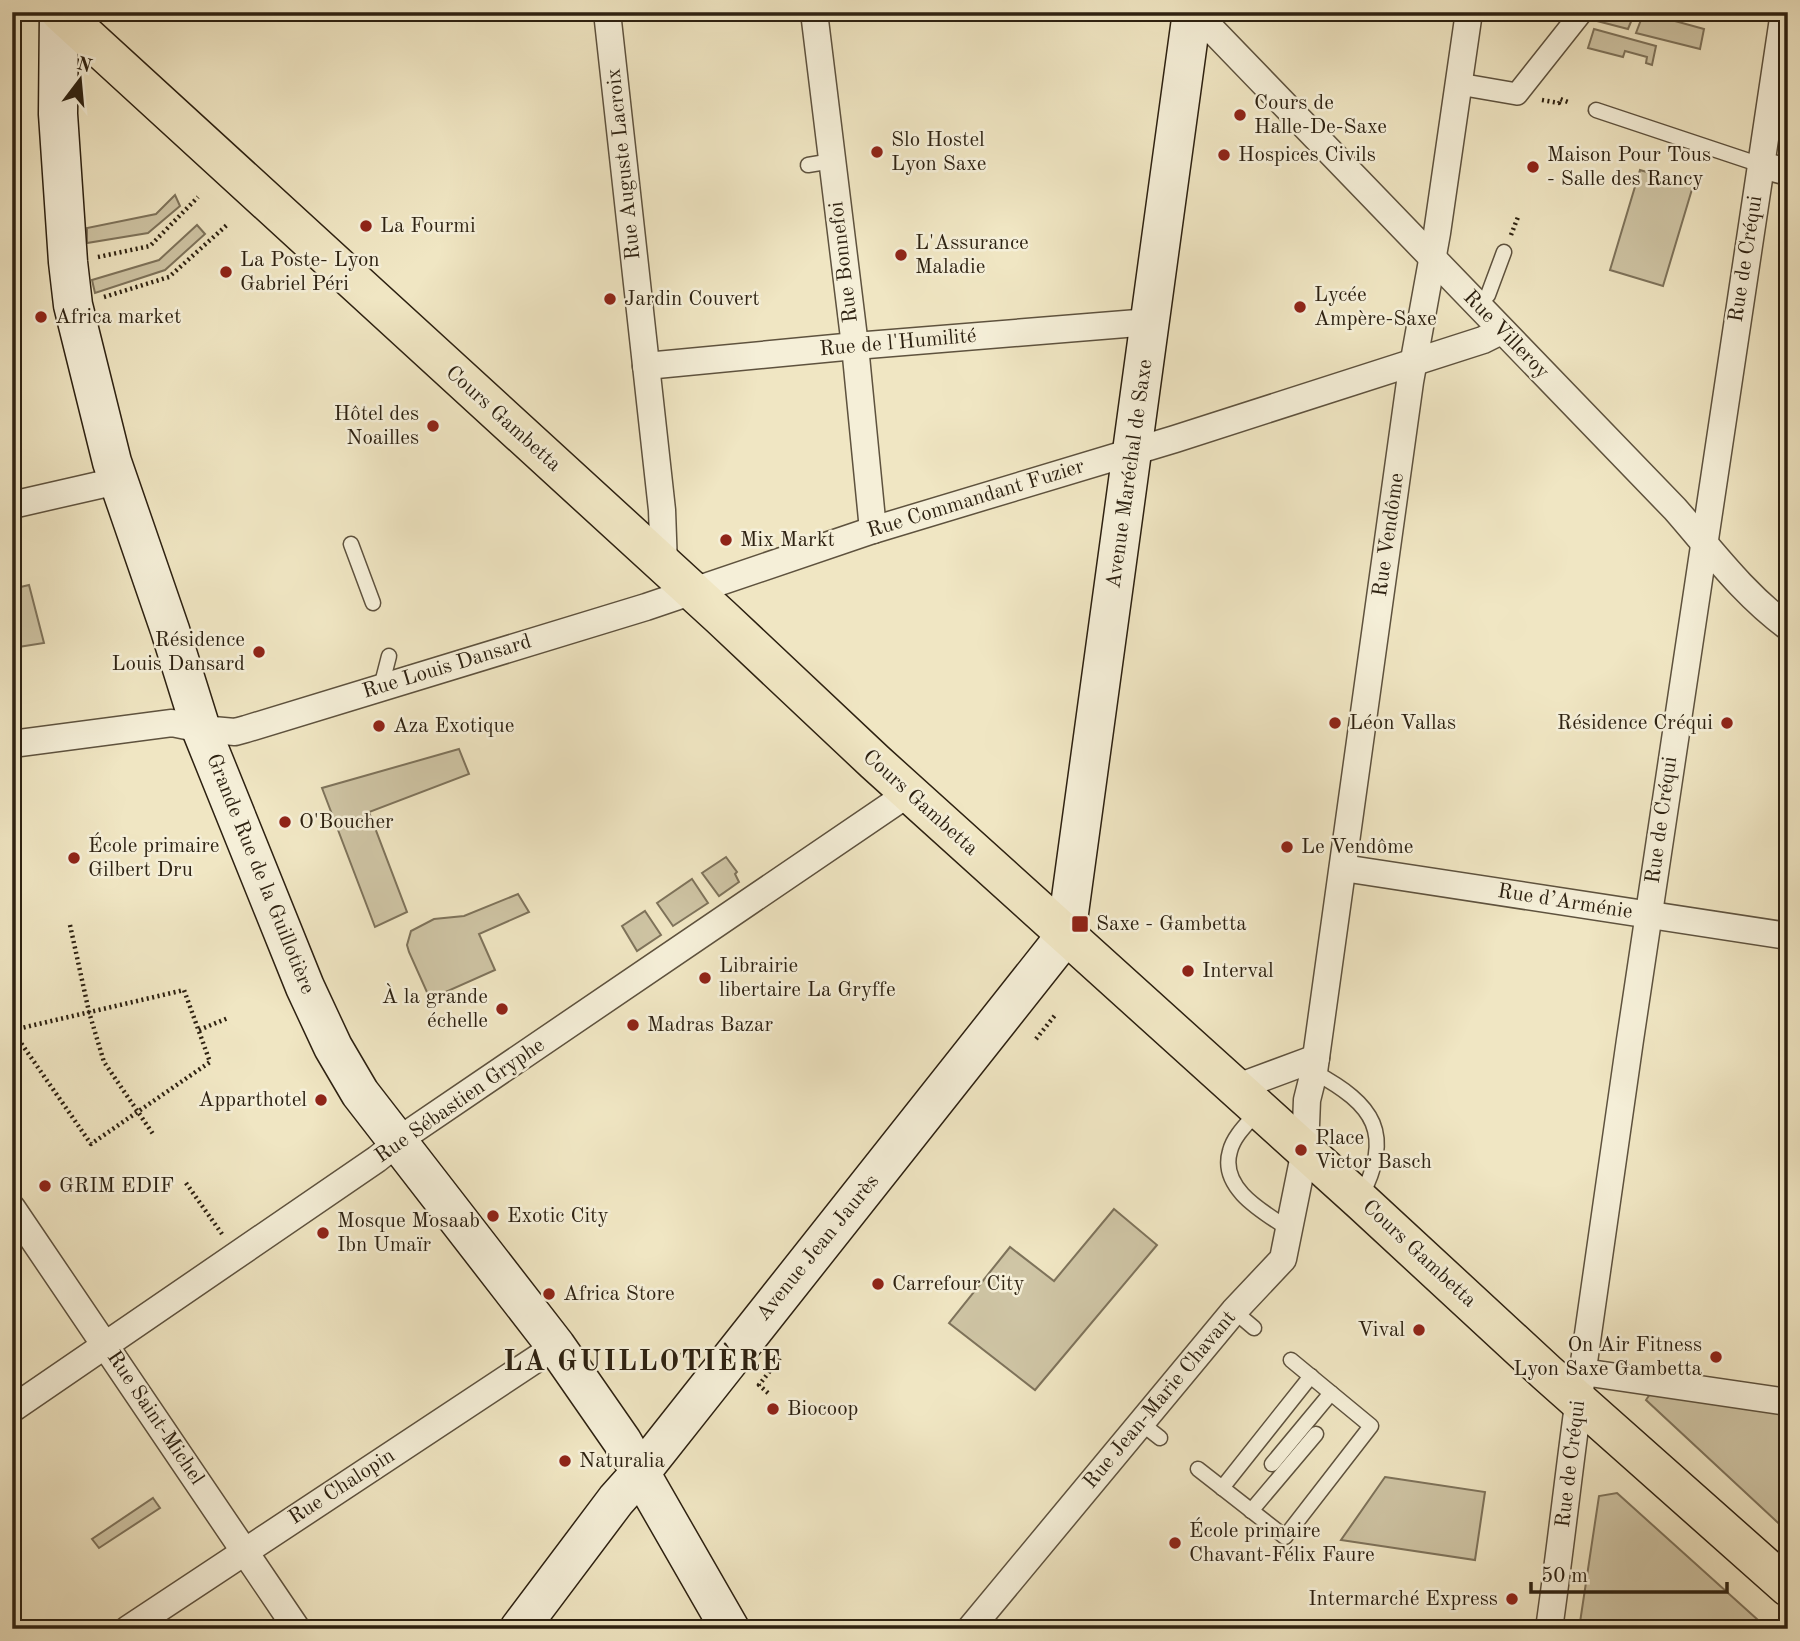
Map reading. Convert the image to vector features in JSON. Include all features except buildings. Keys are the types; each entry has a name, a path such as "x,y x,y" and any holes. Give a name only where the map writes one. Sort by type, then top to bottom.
{"main road":[{"name":"Grande Rue de la Guillotière","path":"59,12 58,111 73,304 117,481 170,630 201,729 300,974 333,1047 360,1093 556,1346 622,1441 730,1629"},
{"name":"Cours Gambetta","path":"59,12 909,793 1247,1099 1360,1200 1581,1386 1788,1587"},
{"name":"Avenue Maréchal de Saxe","path":"1066,935 1194,12"},
{"name":"Avenue Jean Jaurès","path":"519,1629 616,1500 641,1472 1066,935"}],"street":[{"name":"Rue Auguste Lacroix","path":"607,12 662,510 678,578"},
{"name":"Rue Bonnefoi","path":"814,12 820,163 855,346 873,530"},
{"name":"Rue Villeroy","path":"1194,12 1703,539 1754,600 1788,627"},
{"name":"Rue Vendôme","path":"1305,1150 1307,1100 1315,1065 1414,361 1469,12"},
{"path":"1459,84 1517,94 1582,12"},
{"name":"Rue de Créqui","path":"1549,1629 1648,915 1784,12"},
{"path":"1760,165 1788,172"},
{"name":"Rue de l'Humilité","path":"646,366 1150,322"},
{"name":"Rue Commandant Fuzier","path":"678,578 873,530 1133,452 1483,340 1502,331"},
{"path":"12,505 117,481"},
{"name":"Rue Louis Dansard","path":"12,744 172,723 235,732 646,607 678,578"},
{"name":"Rue Sébastien Gryphe","path":"12,1409 909,793"},
{"name":"Rue d’Arménie","path":"1343,868 1788,936"},
{"path":"1247,1099 1315,1065"},
{"name":"Rue Jean-Marie Chavant","path":"970,1629 1151,1431 1234,1311 1283,1259 1305,1150"},
{"name":"Rue Saint-Michel","path":"12,1208 297,1629"},
{"name":"Rue Chalopin","path":"128,1629 556,1346"},
{"path":"1581,1386 1788,1402"}],"lane":[{"path":"1596,110 1760,165"},
{"path":"1478,306 1488,295 1504,252"},
{"path":"351,544 373,603"},
{"path":"381,687 389,656"},
{"path":"1315,1065 1361,1103 1377,1136 1372,1176 1360,1200"},
{"path":"1247,1099 1230,1151 1228,1166 1234,1184 1246,1199 1289,1229"},
{"path":"1234,1311 1254,1328"},
{"path":"1198,1469 1285,1537 1371,1426 1291,1360"},
{"path":"1222,1488 1311,1376"},
{"path":"1272,1464 1331,1393"},
{"path":"1251,1511 1316,1434"}],"path":[{"path":"68,262 150,246 198,197"},
{"path":"73,304 169,276 228,225"},
{"path":"70,925 89,1012 104,1062 153,1134"},
{"path":"184,990 210,1062 91,1144 12,1030 184,990"},
{"path":"1036,1039 1056,1014"},
{"path":"198,1030 228,1018"},
{"path":"186,1183 237,1255"},
{"path":"768,1392 759,1385 780,1358"}],"shaded area":[{"path":"1600,12 1635,12 1628,29 1597,21"},
{"path":"1644,12 1653,12 1653,15 1704,29 1700,49 1636,33"},
{"path":"1594,29 1656,46 1652,65 1646,63 1647,57 1625,51 1623,57 1588,48"},
{"path":"1640,170 1693,186 1663,286 1610,270"},
{"path":"175,195 180,206 148,233 87,243 87,228 156,214"},
{"path":"197,225 205,234 165,270 95,293 92,280 159,260"},
{"path":"29,585 44,643 12,648 12,589"},
{"path":"459,749 469,774 369,812 407,912 375,927 322,788"},
{"path":"726,857 737,872 735,874 739,882 719,896 702,873"},
{"path":"692,879 708,903 673,926 657,903"},
{"path":"518,894 529,912 479,934 495,970 430,999 407,945 411,931 434,919 464,916"},
{"path":"645,911 661,935 637,951 622,926"},
{"path":"1114,1209 1157,1245 1035,1390 949,1323 1010,1247 1054,1281"},
{"path":"1650,1394 1788,1414 1788,1532 1646,1400"},
{"path":"1385,1477 1485,1492 1475,1560 1341,1540"},
{"path":"1617,1493 1768,1629 1579,1629 1599,1496"},
{"path":"153,1498 160,1508 99,1548 92,1539"}],"place":[{"name":"Cours de Halle-De-Saxe","path":"1240,115"},
{"name":"Slo Hostel Lyon Saxe","path":"877,152"},
{"name":"Hospices Civils","path":"1224,155"},
{"name":"Maison Pour Tous - Salle des Rancy","path":"1533,167"},
{"name":"La Fourmi","path":"366,226"},
{"name":"L'Assurance Maladie","path":"901,255"},
{"name":"La Poste- Lyon Gabriel Péri","path":"226,272"},
{"name":"Jardin Couvert","path":"610,299"},
{"name":"Lycée Ampère-Saxe","path":"1300,307"},
{"name":"Africa market","path":"41,317"},
{"name":"Hôtel des Noailles","path":"433,426"},
{"name":"Mix Markt","path":"726,540"},
{"name":"Résidence Louis Dansard","path":"259,652"},
{"name":"Léon Vallas","path":"1335,723"},
{"name":"Résidence Créqui","path":"1727,723"},
{"name":"Aza Exotique","path":"379,726"},
{"name":"O'Boucher","path":"285,822"},
{"name":"Le Vendôme","path":"1287,847"},
{"name":"École primaire Gilbert Dru","path":"74,858"},
{"name":"Saxe - Gambetta","path":"1080,924"},
{"name":"Interval","path":"1188,971"},
{"name":"Librairie libertaire La Gryffe","path":"705,978"},
{"name":"À la grande échelle","path":"502,1009"},
{"name":"Madras Bazar","path":"633,1025"},
{"name":"Apparthotel","path":"321,1100"},
{"name":"Place Victor Basch","path":"1301,1150"},
{"name":"GRIM EDIF","path":"45,1186"},
{"name":"Exotic City","path":"493,1216"},
{"name":"Mosque Mosaab Ibn Umaïr","path":"323,1233"},
{"name":"Carrefour City","path":"878,1284"},
{"name":"Africa Store","path":"549,1294"},
{"name":"Vival","path":"1419,1330"},
{"name":"On Air Fitness Lyon Saxe Gambetta","path":"1716,1357"},
{"name":"Biocoop","path":"773,1409"},
{"name":"Naturalia","path":"565,1461"},
{"name":"École primaire Chavant-Félix Faure","path":"1175,1543"},
{"name":"Intermarché Express","path":"1512,1599"}],"district":[{"name":"LA GUILLOTIÈRE","path":"643,1363"}]}
